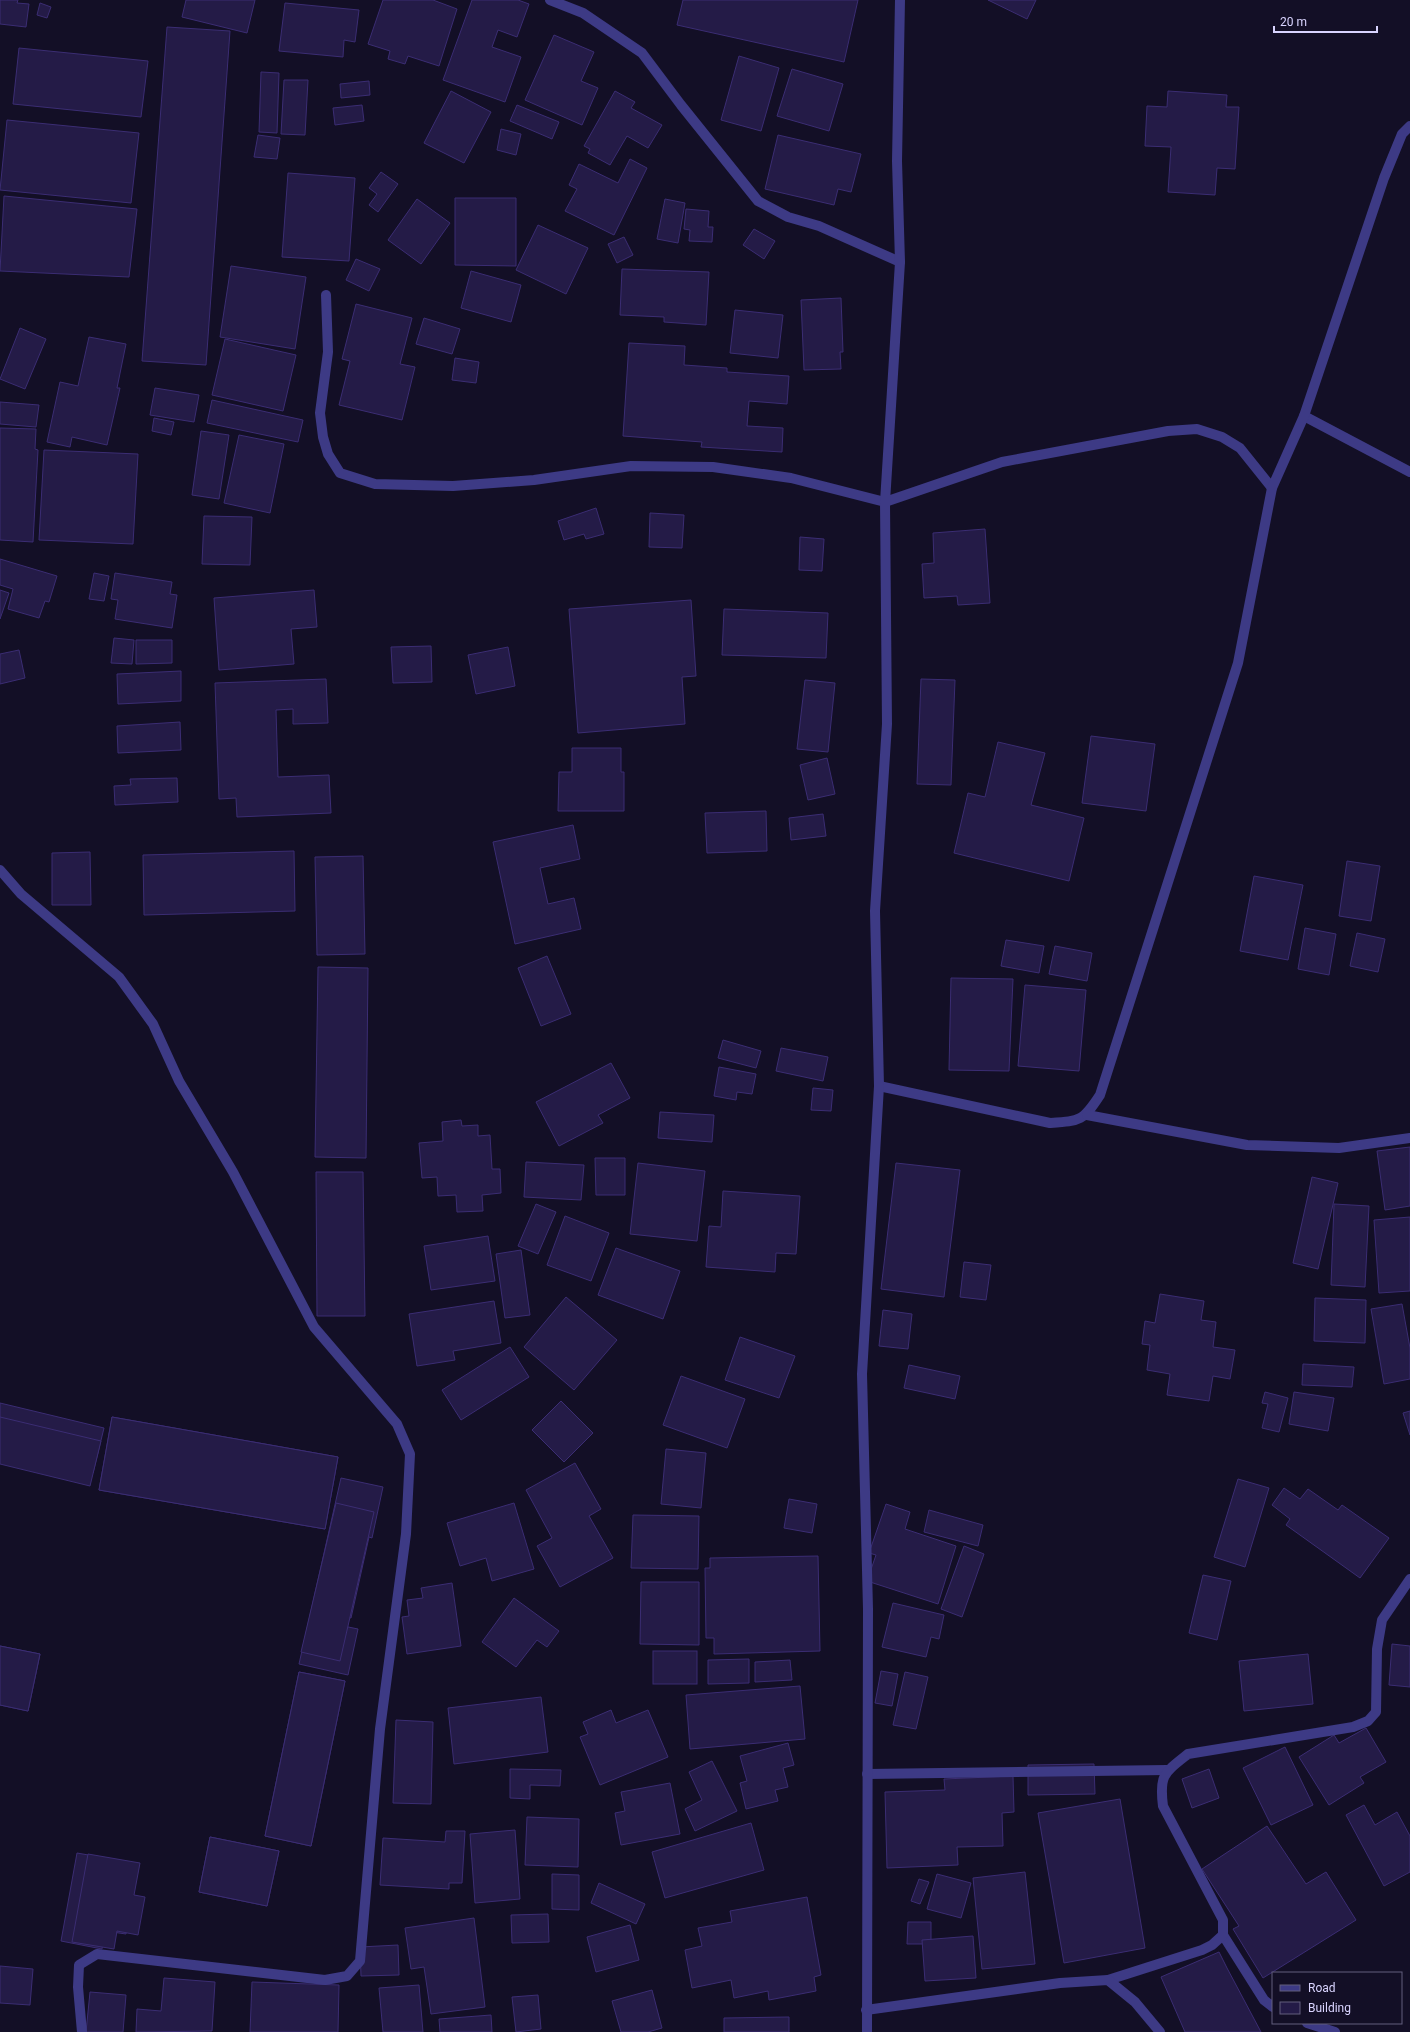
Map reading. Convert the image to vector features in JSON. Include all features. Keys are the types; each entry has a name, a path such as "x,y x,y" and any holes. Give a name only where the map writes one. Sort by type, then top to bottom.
{"street":[{"path":"550,0 583,13 642,53 681,105 758,201 788,217 819,226 900,262"},
{"path":"867,2032 868,1609 862,1374 879,1086 875,911 887,724 885,502 900,262 897,161 900,0"},
{"path":"879,1086 1050,1123 1074,1122 1087,1115 1100,1095 1238,663 1272,488 1304,416 1384,178 1402,134 1410,126"},
{"path":"326,295 328,352 320,413 323,437 328,454 340,473 375,484 453,486 534,480 631,466 713,467 791,478 885,502 1002,462 1168,431 1197,429 1222,437 1240,448 1272,488"},
{"path":"1304,416 1410,472"},
{"path":"0,870 21,894 119,977 153,1024 179,1081 233,1172 314,1327 380,1402 397,1424 410,1454 406,1534 380,1730 360,1960 347,1976 326,1980 97,1954 79,1965 78,1987 82,2032"},
{"path":"1087,1115 1247,1145 1339,1148 1410,1138"},
{"path":"1272,2006 1264,2000 1223,1935 1223,1920 1163,1806 1160,1786 1167,1770 1188,1754 1353,1727 1368,1721 1376,1712 1377,1649 1382,1620 1410,1579"},
{"path":"867,1774 1167,1770"},
{"path":"866,2010 1060,1982 1108,1980 1202,1950 1223,1935"},
{"path":"1108,1980 1135,2002 1160,2032"},
{"path":"1310,2024 1335,2032"}],"building":[{"path":"0,0 18,0 17,3 29,4 26,27 0,24"},
{"path":"186,0 255,0 247,33 182,17"},
{"path":"383,0 433,0 457,9 439,66 408,56 405,64 388,59 390,51 368,44"},
{"path":"472,0 518,0 529,4 517,37 498,30 492,47 521,57 505,102 443,80"},
{"path":"683,0 858,0 844,62 677,25"},
{"path":"988,0 1036,0 1027,19"},
{"path":"40,3 51,7 47,18 37,15"},
{"path":"285,3 359,10 355,42 344,40 343,57 279,51"},
{"path":"167,27 230,31 206,365 142,361"},
{"path":"554,35 594,52 581,81 598,88 582,125 525,100"},
{"path":"19,48 148,61 141,117 13,104"},
{"path":"739,56 779,68 761,131 721,120"},
{"path":"792,69 843,84 829,131 777,116"},
{"path":"261,72 279,73 277,133 259,132"},
{"path":"284,80 308,80 305,135 281,134"},
{"path":"369,81 370,95 341,98 340,84"},
{"path":"451,91 491,112 464,163 424,143"},
{"path":"615,91 635,102 631,108 662,125 648,148 627,136 610,165 588,153 590,149 584,146"},
{"path":"1168,91 1227,95 1226,107 1239,107 1235,169 1217,168 1215,195 1168,192 1171,147 1145,146 1147,106 1167,107"},
{"path":"362,105 364,121 335,125 333,108"},
{"path":"517,105 559,122 552,139 510,121"},
{"path":"7,120 139,133 131,203 0,190"},
{"path":"501,129 521,134 516,155 497,150"},
{"path":"258,135 280,138 277,159 254,157"},
{"path":"778,135 861,154 851,192 838,189 834,205 765,189"},
{"path":"630,159 647,168 614,235 565,211 577,189 569,185 579,164 618,183"},
{"path":"381,172 398,184 378,212 369,205 377,194 369,188"},
{"path":"288,173 355,178 349,261 282,257"},
{"path":"4,196 137,209 129,277 0,271"},
{"path":"455,198 516,198 516,266 455,265"},
{"path":"417,199 450,223 421,264 388,240"},
{"path":"665,199 685,203 678,243 657,239"},
{"path":"686,209 709,211 708,227 713,227 712,242 689,241 690,230 684,229"},
{"path":"538,225 588,248 566,294 516,270"},
{"path":"754,229 775,241 764,259 743,245"},
{"path":"624,237 633,255 617,263 608,244"},
{"path":"356,259 380,269 369,291 346,280"},
{"path":"231,266 306,277 295,349 220,337"},
{"path":"622,269 709,272 706,325 664,322 664,317 620,315"},
{"path":"471,271 521,285 511,322 461,308"},
{"path":"841,298 843,352 840,352 841,369 804,370 801,300"},
{"path":"356,304 412,318 400,364 415,367 402,420 339,405 350,361 342,359"},
{"path":"735,310 783,315 778,358 730,353"},
{"path":"424,318 460,329 452,354 416,344"},
{"path":"20,328 46,339 25,389 0,379"},
{"path":"89,337 126,344 117,388 120,388 107,445 72,437 70,447 47,442 60,382 78,386"},
{"path":"225,339 296,355 283,411 212,395"},
{"path":"629,343 685,346 684,365 727,368 727,372 789,376 787,404 749,401 747,426 783,428 782,452 701,447 702,442 623,436"},
{"path":"455,358 479,362 476,383 452,380"},
{"path":"155,388 199,395 194,422 150,415"},
{"path":"212,400 303,420 298,442 207,423"},
{"path":"0,402 39,405 36,427 0,424"},
{"path":"154,418 174,422 171,435 152,431"},
{"path":"0,428 36,429 35,449 38,450 33,542 0,540"},
{"path":"201,431 229,435 219,499 192,495"},
{"path":"239,435 284,444 270,513 224,503"},
{"path":"44,450 138,454 133,544 39,540"},
{"path":"596,508 604,534 586,539 584,534 564,540 558,521"},
{"path":"650,513 684,515 682,548 649,547"},
{"path":"204,516 252,517 250,565 202,564"},
{"path":"985,529 990,603 958,605 957,596 924,598 922,564 934,563 933,533"},
{"path":"800,537 824,539 822,571 799,570"},
{"path":"0,559 57,576 49,602 45,601 39,618 8,609 13,589 0,585"},
{"path":"94,573 109,576 104,601 89,599"},
{"path":"115,573 172,582 170,594 177,595 172,628 115,619 118,600 111,599"},
{"path":"0,590 9,593 0,619"},
{"path":"314,590 317,627 291,629 294,664 219,670 214,598"},
{"path":"691,600 696,676 682,677 685,724 578,733 569,609"},
{"path":"724,609 828,613 826,658 722,655"},
{"path":"114,638 134,640 132,664 111,663"},
{"path":"136,640 172,640 172,663 136,664"},
{"path":"431,646 432,682 393,683 391,647"},
{"path":"508,647 515,686 476,694 468,655"},
{"path":"19,650 25,678 0,684 0,654"},
{"path":"181,671 181,701 118,704 117,674"},
{"path":"326,679 328,723 293,724 293,709 276,710 278,777 329,775 331,813 237,817 236,798 219,799 215,683"},
{"path":"921,679 955,680 951,785 917,784"},
{"path":"805,680 835,683 828,752 797,749"},
{"path":"180,722 181,750 118,753 117,726"},
{"path":"1091,736 1155,744 1146,811 1082,803"},
{"path":"998,742 1045,753 1031,805 1084,818 1069,881 954,853 968,793 985,797"},
{"path":"572,748 621,748 621,772 624,772 624,811 558,811 559,772 572,772"},
{"path":"827,758 835,794 808,800 800,765"},
{"path":"177,778 178,802 115,805 114,786 131,785 130,779"},
{"path":"766,811 767,851 707,853 705,813"},
{"path":"823,814 826,836 791,840 789,818"},
{"path":"573,825 580,859 540,868 548,904 574,898 581,929 515,944 493,842"},
{"path":"294,851 295,911 144,915 143,855"},
{"path":"90,852 91,905 52,905 52,853"},
{"path":"363,856 365,954 317,955 315,857"},
{"path":"1347,861 1380,866 1371,921 1339,916"},
{"path":"1254,876 1303,885 1288,960 1240,951"},
{"path":"1305,928 1336,934 1329,975 1298,969"},
{"path":"1357,933 1385,939 1378,972 1350,966"},
{"path":"1006,940 1044,946 1039,973 1001,966"},
{"path":"1055,946 1092,953 1087,981 1049,974"},
{"path":"547,956 571,1014 541,1026 518,968"},
{"path":"318,967 368,968 366,1158 315,1157"},
{"path":"951,978 1013,979 1009,1071 949,1070"},
{"path":"1025,985 1086,990 1079,1071 1018,1066"},
{"path":"723,1040 761,1051 756,1068 718,1058"},
{"path":"781,1048 828,1057 823,1081 776,1071"},
{"path":"611,1063 630,1098 598,1115 603,1123 559,1146 536,1102"},
{"path":"719,1067 756,1074 752,1094 737,1092 736,1100 714,1096"},
{"path":"813,1088 833,1090 831,1111 811,1110"},
{"path":"660,1112 714,1115 712,1142 658,1138"},
{"path":"461,1120 462,1126 478,1125 478,1136 490,1135 492,1169 500,1169 501,1193 482,1195 483,1211 457,1212 456,1195 438,1196 437,1177 422,1178 419,1143 443,1141 442,1122"},
{"path":"1410,1147 1410,1206 1385,1210 1377,1151"},
{"path":"595,1158 625,1158 625,1195 596,1195"},
{"path":"526,1162 584,1165 581,1200 524,1197"},
{"path":"638,1163 705,1171 697,1241 630,1234"},
{"path":"896,1163 960,1170 944,1297 881,1289"},
{"path":"316,1172 363,1172 365,1316 317,1316"},
{"path":"1312,1177 1338,1183 1318,1269 1293,1263"},
{"path":"723,1191 800,1196 796,1254 776,1253 775,1272 706,1267 709,1226 721,1227"},
{"path":"536,1204 556,1212 538,1254 518,1246"},
{"path":"1334,1204 1369,1206 1365,1287 1331,1285"},
{"path":"565,1216 609,1233 591,1281 547,1265"},
{"path":"1410,1217 1410,1291 1379,1293 1374,1220"},
{"path":"488,1236 495,1281 431,1290 424,1246"},
{"path":"616,1248 680,1271 663,1319 598,1295"},
{"path":"521,1250 530,1315 505,1318 496,1254"},
{"path":"964,1262 991,1265 986,1300 960,1297"},
{"path":"1160,1294 1204,1301 1201,1320 1216,1322 1213,1347 1235,1350 1230,1379 1213,1376 1209,1401 1167,1395 1170,1374 1147,1370 1150,1345 1142,1344 1145,1321 1155,1323"},
{"path":"566,1297 617,1340 574,1390 524,1347"},
{"path":"1315,1298 1366,1300 1365,1343 1314,1341"},
{"path":"494,1301 501,1343 453,1351 455,1360 417,1366 409,1314"},
{"path":"1402,1304 1410,1348 1410,1379 1384,1384 1371,1309"},
{"path":"883,1310 912,1314 908,1349 879,1346"},
{"path":"740,1337 795,1356 779,1398 725,1380"},
{"path":"510,1347 529,1377 461,1420 442,1390"},
{"path":"1303,1364 1354,1367 1352,1387 1302,1385"},
{"path":"909,1365 960,1376 955,1399 904,1388"},
{"path":"681,1376 745,1399 727,1448 663,1425"},
{"path":"1265,1392 1288,1398 1279,1432 1262,1428 1268,1404 1262,1403"},
{"path":"1294,1392 1334,1398 1328,1431 1289,1424"},
{"path":"561,1401 593,1433 564,1462 532,1430"},
{"path":"0,1403 104,1428 93,1473 0,1450"},
{"path":"1410,1411 1410,1435 1403,1413"},
{"path":"0,1417 101,1441 90,1486 0,1464"},
{"path":"112,1417 338,1457 325,1529 99,1490"},
{"path":"112,1417 338,1457 325,1529 99,1490"},
{"path":"666,1449 706,1453 701,1508 661,1504"},
{"path":"575,1463 601,1509 589,1516 613,1558 560,1587 537,1546 552,1538 526,1490"},
{"path":"341,1478 383,1487 372,1538 369,1537 351,1618 331,1613 329,1623 358,1629 348,1675 299,1664"},
{"path":"1238,1479 1269,1488 1245,1567 1214,1557"},
{"path":"1284,1488 1300,1499 1308,1489 1338,1510 1342,1505 1389,1538 1360,1578 1286,1525 1290,1519 1272,1505"},
{"path":"789,1499 817,1504 812,1533 784,1528"},
{"path":"336,1503 374,1512 340,1661 301,1652"},
{"path":"514,1503 534,1569 492,1581 486,1558 460,1566 447,1523"},
{"path":"886,1504 910,1512 905,1529 956,1546 938,1604 867,1581 876,1555 869,1553"},
{"path":"929,1510 983,1525 978,1546 924,1532"},
{"path":"633,1515 699,1516 698,1569 631,1568"},
{"path":"964,1546 984,1554 962,1617 941,1609"},
{"path":"818,1556 820,1651 714,1654 714,1638 706,1638 705,1568 710,1568 710,1558"},
{"path":"1203,1575 1231,1581 1217,1640 1189,1633"},
{"path":"641,1582 699,1582 699,1645 640,1644"},
{"path":"452,1583 461,1646 407,1654 402,1617 409,1616 407,1600 423,1598 421,1588"},
{"path":"514,1598 559,1631 547,1647 537,1640 516,1667 482,1642"},
{"path":"893,1603 944,1615 939,1639 931,1637 926,1657 882,1647"},
{"path":"1392,1644 1410,1646 1410,1687 1389,1685"},
{"path":"0,1646 40,1654 28,1711 0,1705"},
{"path":"0,1646 40,1654 28,1711 0,1705"},
{"path":"653,1651 697,1651 697,1684 653,1684"},
{"path":"1308,1654 1313,1704 1244,1711 1239,1661"},
{"path":"749,1659 749,1683 708,1684 708,1660"},
{"path":"790,1660 792,1680 755,1682 755,1662"},
{"path":"881,1671 898,1674 892,1706 875,1703"},
{"path":"299,1672 345,1681 311,1846 265,1836"},
{"path":"299,1672 345,1681 311,1846 265,1836"},
{"path":"905,1672 928,1677 916,1729 893,1725"},
{"path":"800,1686 805,1739 690,1749 686,1695"},
{"path":"541,1697 548,1752 454,1764 448,1708"},
{"path":"611,1710 616,1723 648,1710 668,1757 600,1785 580,1737 588,1734 583,1722"},
{"path":"396,1720 433,1722 431,1804 393,1803"},
{"path":"1366,1728 1386,1762 1360,1777 1364,1783 1329,1805 1299,1757 1334,1735 1339,1743"},
{"path":"788,1743 794,1765 783,1768 788,1787 775,1790 778,1801 746,1809 740,1783 747,1781 740,1756"},
{"path":"1285,1747 1313,1805 1271,1825 1243,1768"},
{"path":"712,1761 737,1811 695,1831 685,1809 702,1800 689,1772"},
{"path":"1094,1764 1095,1794 1028,1795 1028,1765"},
{"path":"510,1769 561,1770 560,1786 530,1785 530,1799 510,1798"},
{"path":"1209,1769 1219,1798 1192,1808 1182,1779"},
{"path":"1013,1776 1014,1812 1002,1813 1003,1846 957,1847 958,1865 887,1868 885,1792 945,1790 944,1779"},
{"path":"670,1783 680,1834 621,1845 615,1813 625,1811 621,1792"},
{"path":"1120,1799 1145,1948 1064,1963 1038,1813"},
{"path":"1364,1805 1375,1825 1397,1812 1410,1836 1410,1872 1384,1886 1346,1815"},
{"path":"527,1817 579,1819 578,1867 525,1865"},
{"path":"751,1823 764,1870 665,1898 652,1852"},
{"path":"1267,1826 1306,1884 1326,1872 1356,1920 1263,1978 1233,1929 1239,1926 1202,1869"},
{"path":"515,1830 520,1899 475,1903 470,1834"},
{"path":"446,1831 465,1831 462,1883 449,1883 449,1889 380,1885 383,1838 445,1842"},
{"path":"210,1837 279,1851 267,1906 199,1892"},
{"path":"210,1837 279,1851 267,1906 199,1892"},
{"path":"77,1853 128,1862 122,1894 133,1896 126,1934 105,1931 102,1949 61,1941"},
{"path":"88,1854 140,1863 134,1895 145,1897 138,1935 117,1931 114,1949 72,1942"},
{"path":"1025,1872 1035,1964 982,1969 973,1878"},
{"path":"552,1874 579,1875 579,1910 552,1909"},
{"path":"937,1874 971,1883 961,1918 927,1909"},
{"path":"919,1879 929,1882 920,1904 911,1901"},
{"path":"599,1883 645,1904 636,1924 591,1903"},
{"path":"807,1897 821,1975 814,1977 816,1991 769,2000 768,1991 734,1998 731,1980 692,1988 685,1950 702,1946 698,1928 732,1922 730,1911"},
{"path":"548,1914 549,1942 512,1943 511,1915"},
{"path":"474,1918 485,2007 431,2014 424,1967 411,1969 405,1928"},
{"path":"908,1922 931,1922 931,1944 907,1944"},
{"path":"630,1925 639,1960 596,1972 587,1937"},
{"path":"973,1936 976,1978 925,1981 922,1940"},
{"path":"398,1945 399,1975 361,1976 360,1947"},
{"path":"1219,1952 1261,2032 1185,2032 1161,1977"},
{"path":"0,1966 33,1969 30,2005 0,2003"},
{"path":"164,1978 215,1982 212,2031 136,2032 137,2009 161,2011"},
{"path":"252,1982 339,1985 338,2032 250,2032"},
{"path":"419,1985 423,2032 383,2032 379,1988"},
{"path":"652,1990 662,2028 648,2032 621,2032 612,2001"},
{"path":"90,1992 126,1995 123,2032 86,2032"},
{"path":"538,1995 541,2029 516,2032 512,1997"},
{"path":"491,2015 492,2032 440,2032 439,2019"},
{"path":"789,2017 789,2032 724,2032 724,2018"}]}
